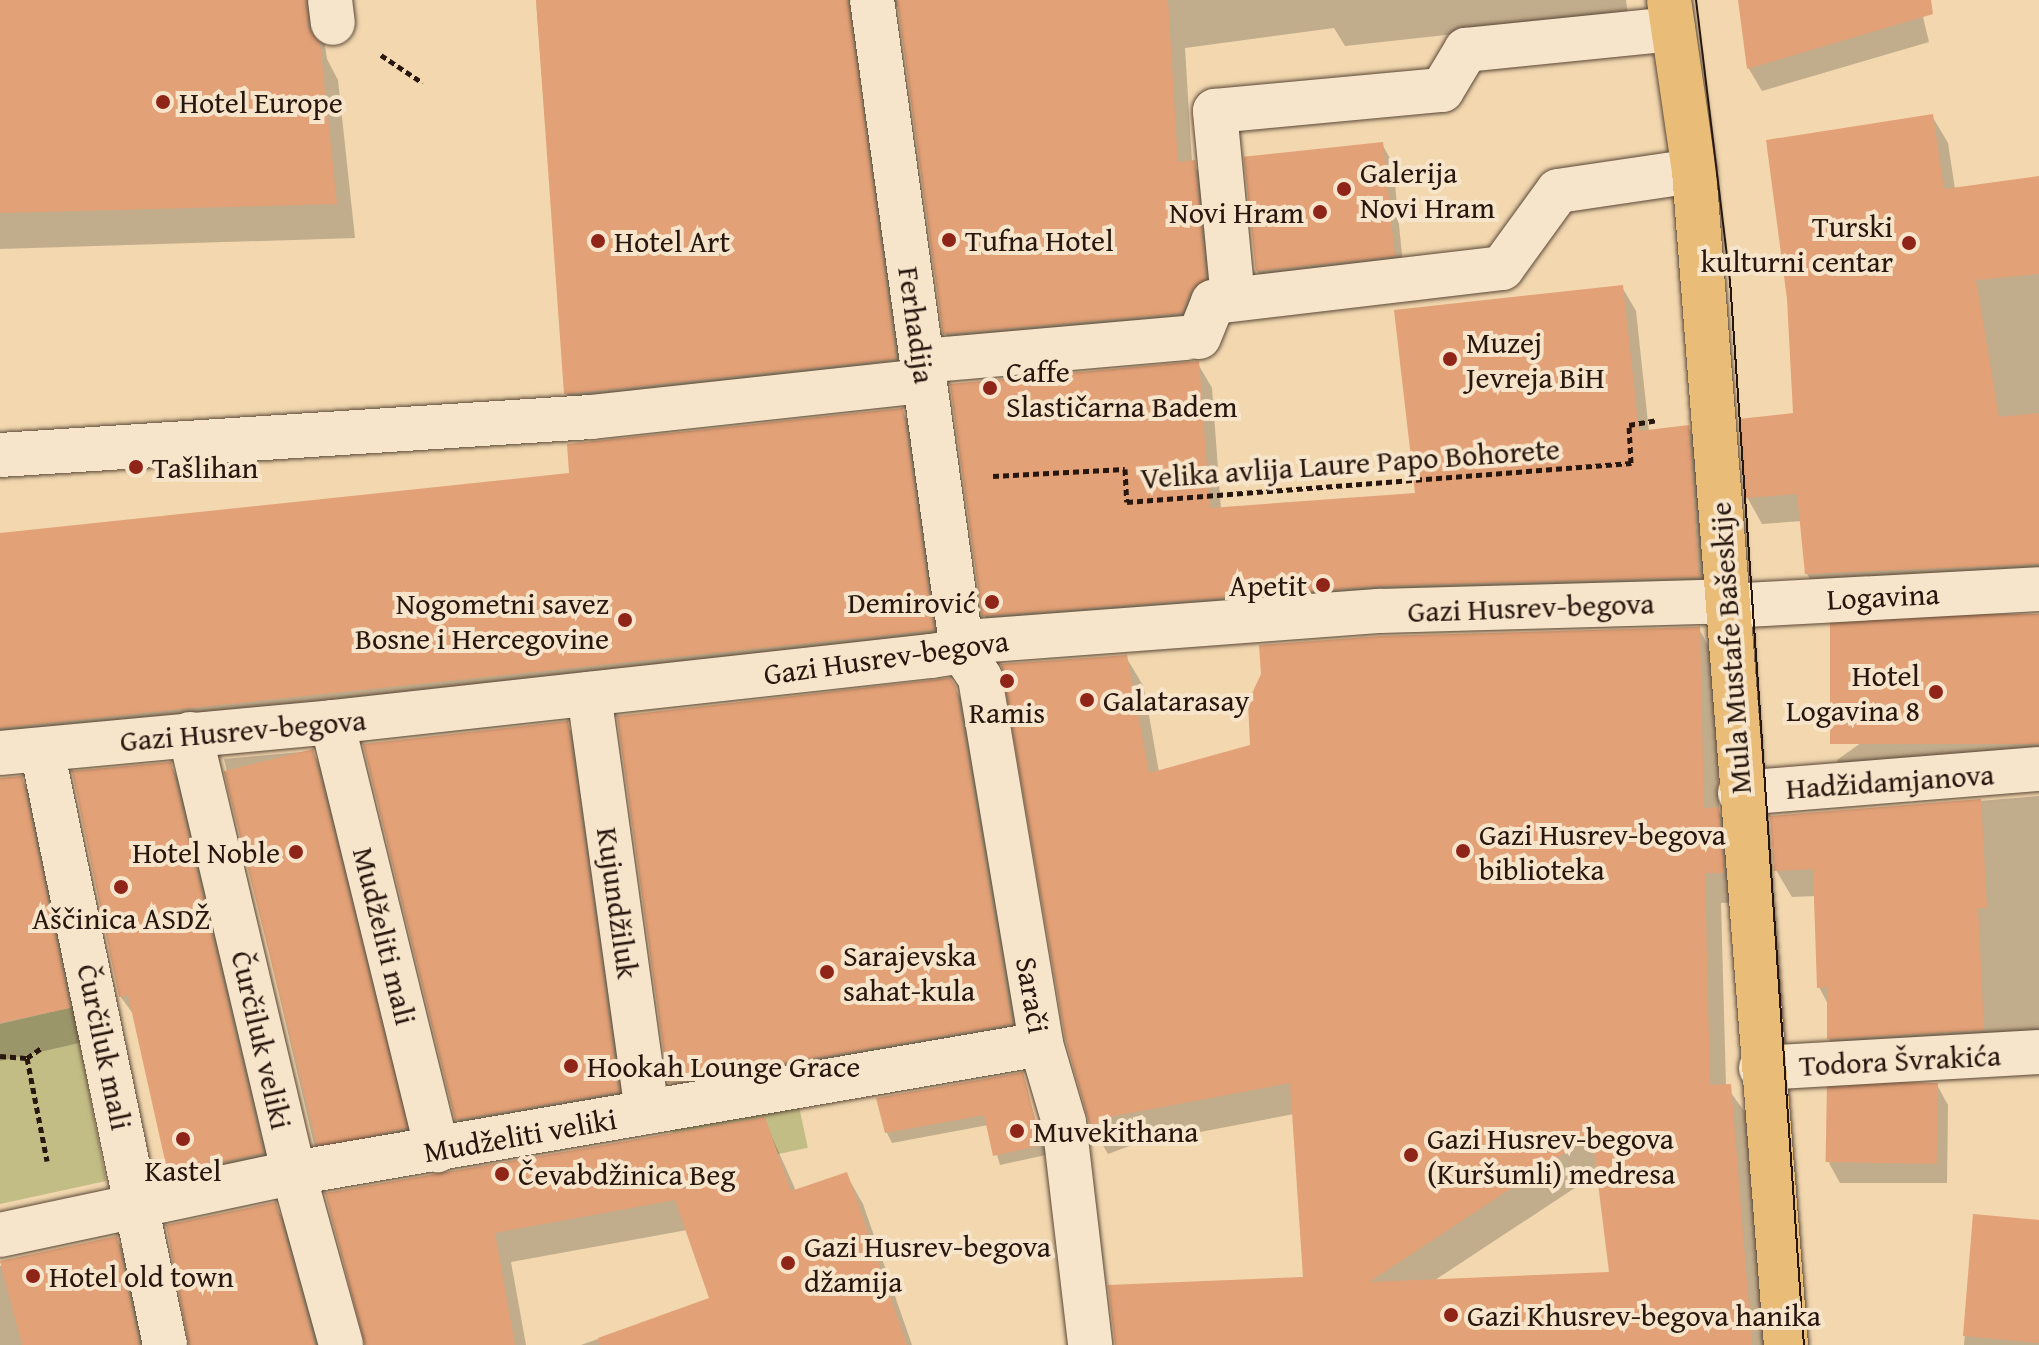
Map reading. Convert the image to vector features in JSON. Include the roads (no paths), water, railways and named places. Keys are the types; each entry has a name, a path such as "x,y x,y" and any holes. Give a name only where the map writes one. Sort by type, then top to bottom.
{"main road":[{"name":"Mula Mustafe Bašeskije","path":"1671,14 1694,171 1761,1068 1786,1345"}],"street":[{"name":"Ferhadija","path":"872,0 962,651"},
{"path":"1233,299 1215,111 1442,90 1466,50 1671,14"},
{"path":"0,455 241,442 591,417 1193,337 1213,302 1502,268 1558,191 1694,171"},
{"name":"Logavina","path":"1727,606 2039,589"},
{"name":"Gazi Husrev-begova","path":"21,751 589,694 962,651 978,641 1379,611 1694,602 1727,606"},
{"name":"Sarači","path":"962,651 980,678 1041,1044 1064,1122 1090,1345"},
{"name":"Kujundžiluk","path":"589,694 647,1112"},
{"name":"Mudželiti mali","path":"332,722 437,1150"},
{"name":"Čurčiluk veliki","path":"190,734 294,1175 341,1345"},
{"name":"Čurčiluk mali","path":"21,751 137,1207 165,1345"},
{"name":"Hadžidamjanova","path":"1740,793 2039,769"},
{"name":"Mudželiti veliki","path":"0,1235 294,1175 1041,1044"},
{"name":"Todora Švrakića","path":"1761,1068 2039,1052"}],"tram line":[{"path":"1696,0 1730,280 1804,1345"}],"place":[{"name":"Hotel Europe","path":"163,102"},
{"name":"Galerija Novi Hram","path":"1344,189"},
{"name":"Novi Hram","path":"1320,212"},
{"name":"Tufna Hotel","path":"949,240"},
{"name":"Hotel Art","path":"598,241"},
{"name":"Turski kulturni centar","path":"1909,243"},
{"name":"Muzej Jevreja BiH","path":"1450,359"},
{"name":"Caffe Slastičarna Badem","path":"990,388"},
{"name":"Tašlihan","path":"136,467"},
{"name":"Apetit","path":"1323,585"},
{"name":"Demirović","path":"992,602"},
{"name":"Nogometni savez Bosne i Hercegovine","path":"625,620"},
{"name":"Ramis","path":"1007,681"},
{"name":"Hotel Logavina 8","path":"1936,692"},
{"name":"Galatarasay","path":"1087,700"},
{"name":"Gazi Husrev-begova biblioteka","path":"1463,851"},
{"name":"Hotel Noble","path":"296,852"},
{"name":"Aščinica ASDŽ","path":"121,887"},
{"name":"Sarajevska sahat-kula","path":"827,972"},
{"name":"Hookah Lounge Grace","path":"571,1066"},
{"name":"Muvekithana","path":"1017,1131"},
{"name":"Kastel","path":"183,1139"},
{"name":"Gazi Husrev-begova (Kuršumli) medresa","path":"1411,1155"},
{"name":"Čevabdžinica Beg","path":"502,1174"},
{"name":"Gazi Husrev-begova džamija","path":"788,1263"},
{"name":"Hotel old town","path":"33,1276"},
{"name":"Gazi Khusrev-begova hanika","path":"1451,1315"}]}
